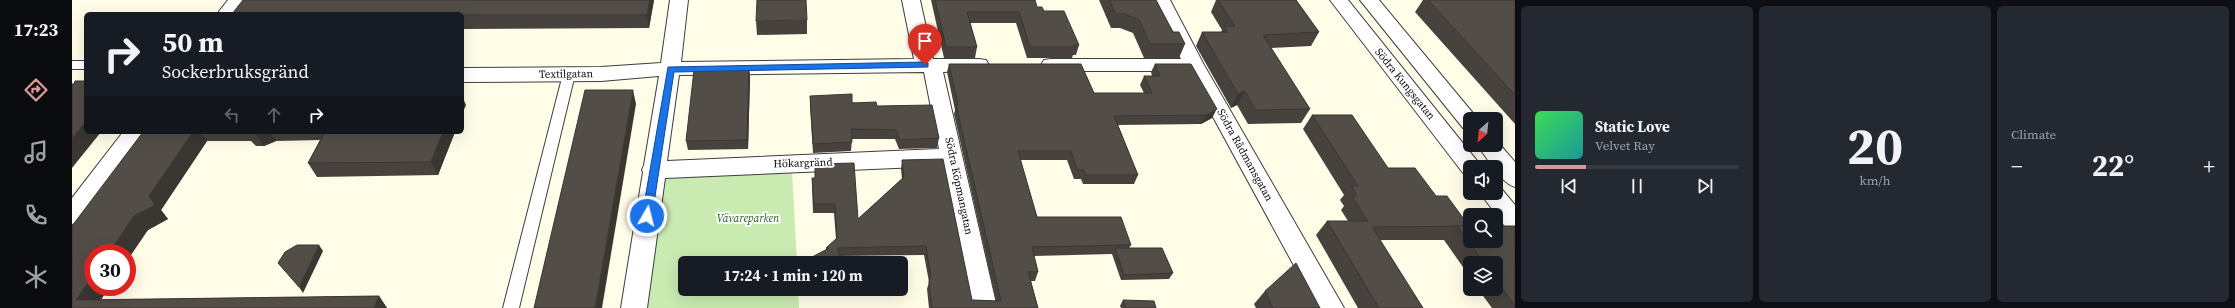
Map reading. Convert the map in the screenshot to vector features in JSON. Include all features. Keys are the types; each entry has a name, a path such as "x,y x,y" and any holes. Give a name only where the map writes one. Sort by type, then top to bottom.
{"street":[{"path":"228,12 237,0"},
{"path":"634,308 653,170 671,69 679,0"},
{"name":"Södra Köpmangatan","path":"911,0 953,157 984,308"},
{"name":"Södra Rådmansgatan","path":"1161,0 1194,65 1331,308"},
{"name":"Södra Kungsgatan","path":"1339,0 1466,160"},
{"path":"1369,0 1463,114"},
{"name":"Textilgatan","path":"464,75 569,74 671,69 996,65"},
{"path":"1035,65 1194,65"},
{"path":"72,215 133,134"},
{"path":"1494,152 1515,178"},
{"name":"Hökargränd","path":"653,170 953,157"},
{"path":"1498,200 1515,222"}],"lane":[{"path":"72,65 84,65"},
{"path":"511,308 569,74"}],"green space":[{"name":"Vävareparken","path":"792,171 797,256 678,256 678,296 798,296 799,308 644,308 660,175"}],"building":[{"path":"243,0 650,0 647,15 464,15 464,12 234,12"},
{"path":"757,0 806,0 807,20 756,21"},
{"path":"935,0 1035,0 1037,7 1042,7 1044,11 1064,11 1079,45 1074,45 1075,47 1030,47 1019,12 967,12 977,47 946,47"},
{"path":"1109,0 1156,0 1173,32 1179,32 1185,44 1150,44 1139,20 1125,14 1116,14"},
{"path":"1218,0 1296,0 1319,32 1263,35 1310,109 1256,110 1245,91 1238,94 1202,32 1227,32 1224,26 1235,26"},
{"path":"1428,0 1515,0 1515,95"},
{"path":"949,64 1081,64 1094,93 1152,93 1144,76 1160,76 1155,64 1191,64 1217,109 1206,115 1114,116 1138,175 1086,175 1084,170 1077,170 1071,151 1018,151 1037,217 1121,217 1131,245 1032,247 1038,272 1028,272 1038,308 932,308 929,281 931,278 926,246 838,248 839,256 814,256 829,248 826,248 837,238 835,204 814,204 812,178 815,178 815,164 854,163 858,219 904,177 902,160 943,159 972,300 1001,301 956,105 958,105"},
{"path":"749,69 747,140 686,141 694,70"},
{"path":"75,81 84,81 84,123 72,138 72,84 74,84"},
{"path":"585,90 633,90 595,308 534,308"},
{"path":"852,94 852,103 876,102 877,106 932,105 939,138 900,140 896,130 851,129 852,142 813,144 810,96"},
{"path":"1312,115 1352,115 1388,168 1415,168 1436,196 1447,196 1463,218 1463,226 1372,227 1423,308 1379,308 1327,221 1368,221 1352,196 1357,196 1351,186 1358,186"},
{"path":"141,134 192,134 149,196 155,205 134,216 115,244 84,244 84,289 76,300 379,296 374,308 72,308 72,226"},
{"path":"324,134 442,134 431,162 308,163"},
{"path":"1457,226 1463,226 1463,234"},
{"path":"1503,226 1515,226 1515,306 1503,290 1503,256 1479,256 1473,248 1503,248"},
{"path":"297,245 319,245 299,287 278,263 285,252"},
{"path":"1115,248 1162,248 1173,273 1124,275"},
{"path":"1296,263 1320,308 1273,308 1265,291"},
{"path":"1123,300 1154,301 1156,308 1126,308"}],"route":[{"path":"647,216 653,170 671,69 925,65"}]}
